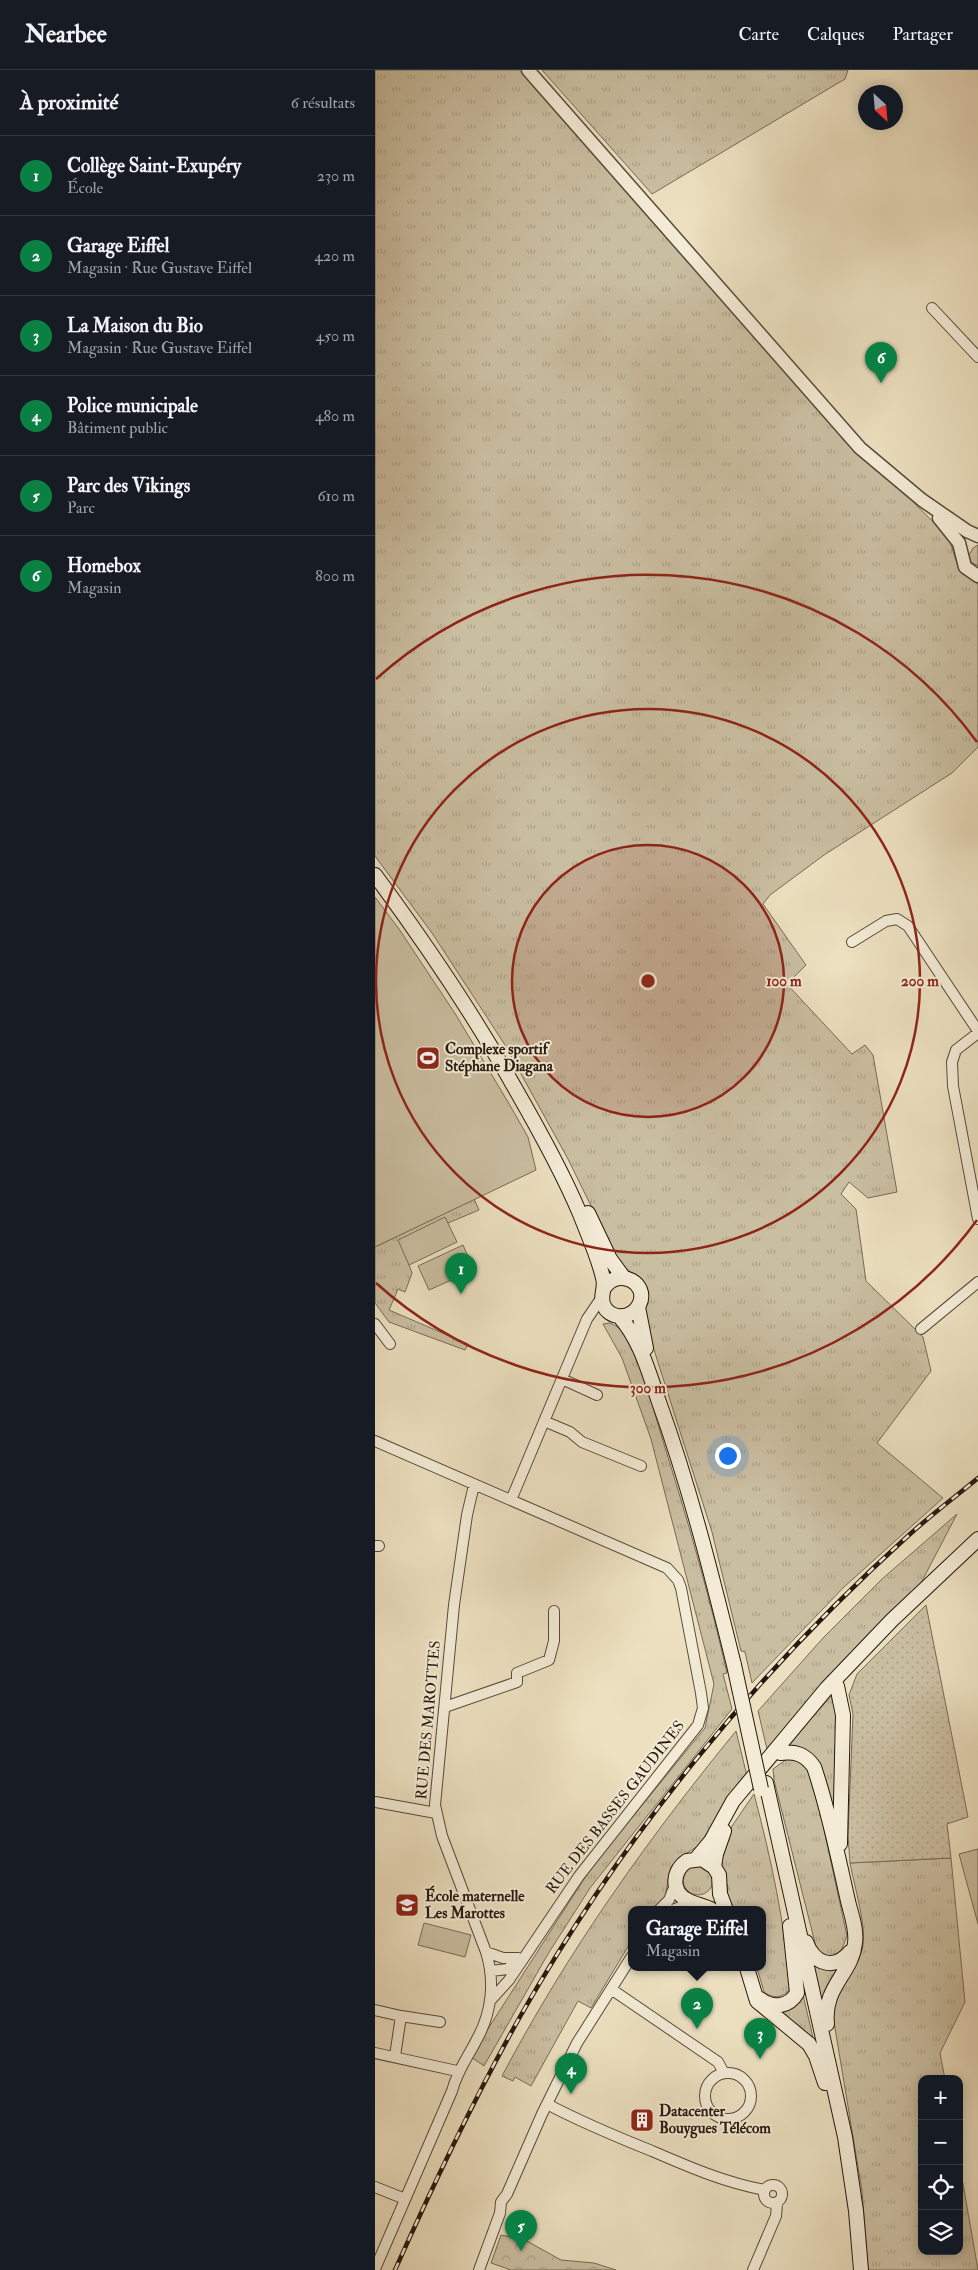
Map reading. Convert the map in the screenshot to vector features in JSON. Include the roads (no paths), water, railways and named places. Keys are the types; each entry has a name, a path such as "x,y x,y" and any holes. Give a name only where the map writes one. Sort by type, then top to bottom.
{"main road":[{"path":"375,866 443,960 495,1042 541,1121 610,1258 624,1278 635,1283 639,1290 641,1298 638,1307 630,1314 615,1315"},
{"path":"375,875 458,994 525,1105 571,1193 602,1273 605,1308 615,1315 635,1339 682,1467 737,1662"},
{"path":"603,1293 612,1280 624,1278"},
{"path":"638,1307 647,1349 700,1503 764,1786 789,1916 836,2112"},
{"path":"696,1859 711,1841 733,1801 827,1688 892,1620 978,1539"},
{"path":"714,1867 717,1849 731,1814 780,1753 837,1686 914,1608 978,1548"},
{"path":"837,1686 843,1715 840,1865"},
{"path":"780,1753 790,1751 799,1753 809,1760 814,1767 840,1865 854,1929 855,1945 852,1954 829,1995 825,2012 849,2209 854,2270"},
{"path":"764,1786 790,1887 807,1944 815,1958 827,1964 837,1962 847,1955 855,1945"},
{"path":"704,1906 681,1895 675,1884 679,1868 687,1861 704,1860 714,1867 719,1876 718,1886 725,1906"},
{"path":"695,1902 711,1898 718,1886"},
{"path":"790,1887 856,2211 861,2270"},
{"path":"752,1989 763,2002 775,2006 786,2004 797,1992 789,1916"},
{"path":"748,1971 755,1998 762,2006 801,2036 812,2048 836,2112"}],"street":[{"path":"527,70 860,448 922,500 978,537"},
{"path":"932,308 978,357"},
{"path":"922,500 955,537 962,553 965,568 977,575"},
{"path":"962,553 968,542 978,537"},
{"path":"852,942 886,921 897,919 903,922 908,926 978,1032 956,1050 952,1062 953,1086 978,1219"},
{"path":"921,1328 978,1282"},
{"path":"511,1500 585,1324 603,1293"},
{"path":"585,1324 601,1315 615,1315"},
{"path":"375,1324 390,1344"},
{"path":"562,1378 597,1396"},
{"path":"544,1421 570,1432 583,1442 641,1466"},
{"name":"RUE DES BASSES GAUDINES","path":"375,1441 667,1568 681,1588 703,1708 698,1725 692,1734 585,1868 522,1955 509,1980 490,2001 480,2033 457,2072 452,2092 375,2269"},
{"name":"RUE DES MAROTTES","path":"475,1485 467,1515 454,1605 435,1796 436,1813 442,1836 486,1952 491,1975 490,2001"},
{"path":"445,1707 517,1682 517,1673 549,1660 554,1640 554,1611"},
{"path":"375,1802 436,1813"},
{"path":"663,1906 669,1900 675,1884"},
{"path":"684,1906 695,1902"},
{"path":"486,1952 503,1958 522,1955"},
{"path":"491,1975 508,1969 522,1955"},
{"path":"479,2270 501,2202 507,2194 547,2104 577,2044 628,1962"},
{"path":"491,1975 509,1980"},
{"path":"611,1989 718,2062 724,2073"},
{"path":"375,2010 440,2022"},
{"path":"395,2056 401,2016"},
{"path":"375,2053 395,2056 457,2072"},
{"path":"724,2073 738,2074 744,2078 751,2090 752,2097 747,2111 735,2119 722,2119 716,2116 707,2106 705,2098 705,2091 712,2079 724,2073"},
{"path":"547,2104 607,2133 682,2164 741,2185 765,2190 764,2196 767,2201 777,2203 776,2216 753,2270"},
{"path":"375,2187 405,2199"}],"railway":[{"path":"395,2270 455,2141 521,2015 603,1884 648,1821 746,1700 798,1643 909,1535 978,1478"}],"place":[{"name":"Homebox","path":"881,383"},
{"name":"Complexe sportif Stéphane Diagana","path":"428,1058"},
{"name":"Collège Saint-Exupéry","path":"461,1294"},
{"name":"École maternelle Les Marottes","path":"407,1905"},
{"name":"Garage Eiffel","path":"697,2029"},
{"name":"La Maison du Bio","path":"760,2059"},
{"name":"Police municipale","path":"571,2094"},
{"name":"Datacenter Bouygues Télécom","path":"642,2120"},
{"name":"Parc des Vikings","path":"521,2251"}]}
